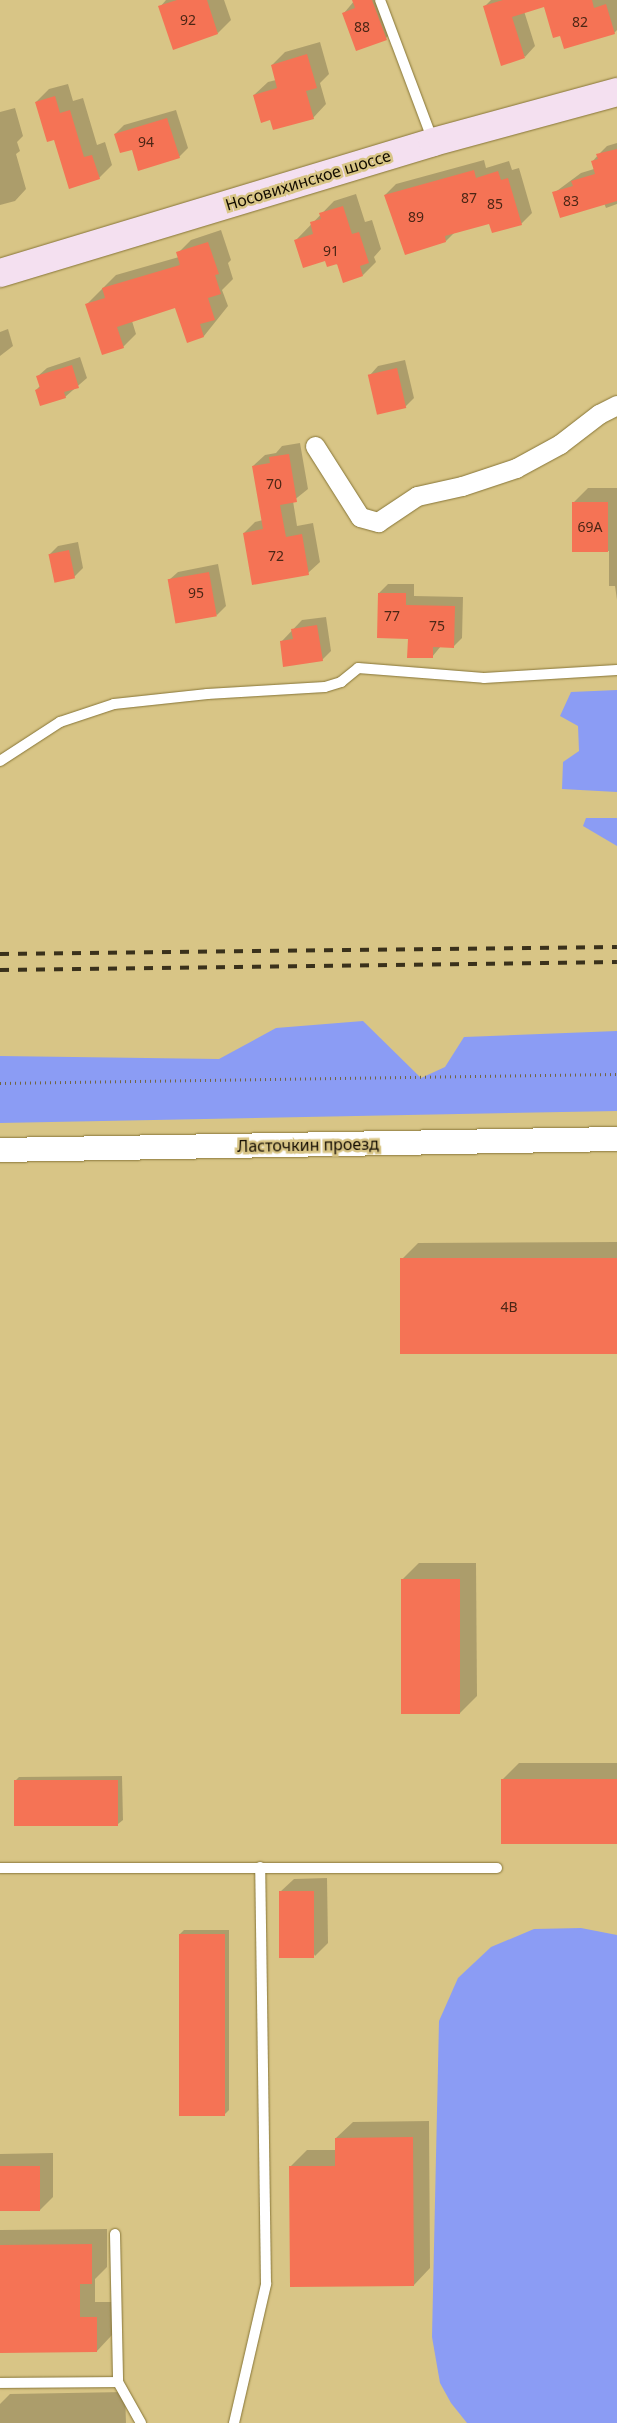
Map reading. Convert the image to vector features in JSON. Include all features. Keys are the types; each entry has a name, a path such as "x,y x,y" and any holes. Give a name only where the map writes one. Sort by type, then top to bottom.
{"main road":[{"name":"Носовихинское шоссе","path":"0,272 433,142 617,92"}],"street":[{"path":"315,446 360,517 378,522 417,496 462,486 516,468 560,444 599,414 617,405"},
{"name":"Ласточкин проезд","path":"0,1150 617,1139"}],"lane":[{"path":"380,0 433,142"},
{"path":"0,761 46,730 81,712 106,706 173,697 325,687 341,682 358,668 484,678 617,670"},
{"path":"234,2423 266,2284 260,1867"},
{"path":"0,1868 497,1868"},
{"path":"115,2234 118,2382 141,2423"},
{"path":"0,2383 118,2382"}],"path":[{"path":"0,1083 617,1074"}],"shaded area":[{"path":"617,690 617,792 562,789 563,762 579,751 578,726 560,716 571,692"},
{"path":"586,818 617,818 617,846 583,826"},
{"path":"363,1021 421,1078 445,1067 464,1037 617,1031 617,1111 0,1123 0,1056 219,1059 276,1028"},
{"path":"581,1928 617,1935 617,2423 467,2423 451,2403 440,2383 432,2337 439,2021 458,1978 491,1947 534,1929"}],"building":[{"path":"177,0 207,0 218,34 173,50 158,6"},
{"path":"352,0 372,0 387,40 356,51 342,13 355,8"},
{"path":"503,0 592,0 594,8 606,4 615,34 564,49 560,36 553,38 544,7 512,17 525,58 501,66 483,6"},
{"path":"307,54 317,88 306,91 314,119 273,130 270,120 261,123 253,95 277,88 271,65"},
{"path":"55,96 60,113 70,110 84,157 92,155 100,179 69,189 54,140 47,142 35,102"},
{"path":"167,118 180,158 138,171 132,150 120,153 114,134"},
{"path":"617,149 617,201 560,218 552,192 573,186 571,181 595,174 591,161 598,159 596,154"},
{"path":"474,170 476,178 498,171 501,180 508,178 522,225 492,233 489,224 445,236 446,242 405,255 384,195"},
{"path":"343,206 352,234 359,232 369,263 360,266 363,276 343,283 337,264 327,267 325,261 303,268 294,240 313,234 310,222 321,219 319,213"},
{"path":"208,242 219,274 215,275 221,294 208,298 215,320 200,324 204,337 187,343 175,308 117,327 124,348 102,355 85,304 105,298 102,288 180,265 176,252"},
{"path":"72,365 79,388 64,392 66,398 40,406 35,390 40,388 36,376"},
{"path":"397,368 406,408 377,415 368,375"},
{"path":"289,454 297,502 280,505 286,537 302,534 309,575 252,585 243,533 263,529 252,466 270,463 269,457"},
{"path":"572,502 608,502 608,552 572,552"},
{"path":"69,550 75,578 54,583 48,554"},
{"path":"209,572 217,616 175,624 168,579"},
{"path":"378,593 406,593 406,605 455,606 454,648 433,647 433,658 407,658 408,639 377,638"},
{"path":"317,625 323,661 283,667 280,641 293,639 291,629"},
{"path":"400,1258 617,1258 617,1354 400,1354"},
{"path":"401,1579 460,1579 460,1714 401,1714"},
{"path":"501,1779 617,1779 617,1844 501,1844"},
{"path":"14,1780 118,1780 118,1826 14,1826"},
{"path":"279,1891 314,1891 314,1958 279,1958"},
{"path":"179,1934 225,1934 225,2116 179,2116"},
{"path":"413,2137 414,2286 290,2287 289,2166 335,2166 335,2138"},
{"path":"0,2166 40,2166 40,2211 0,2211"},
{"path":"92,2244 92,2284 80,2284 80,2317 97,2317 97,2352 0,2353 0,2245"}],"railway":[{"path":"0,954 617,947"},
{"path":"0,970 617,962"}]}
